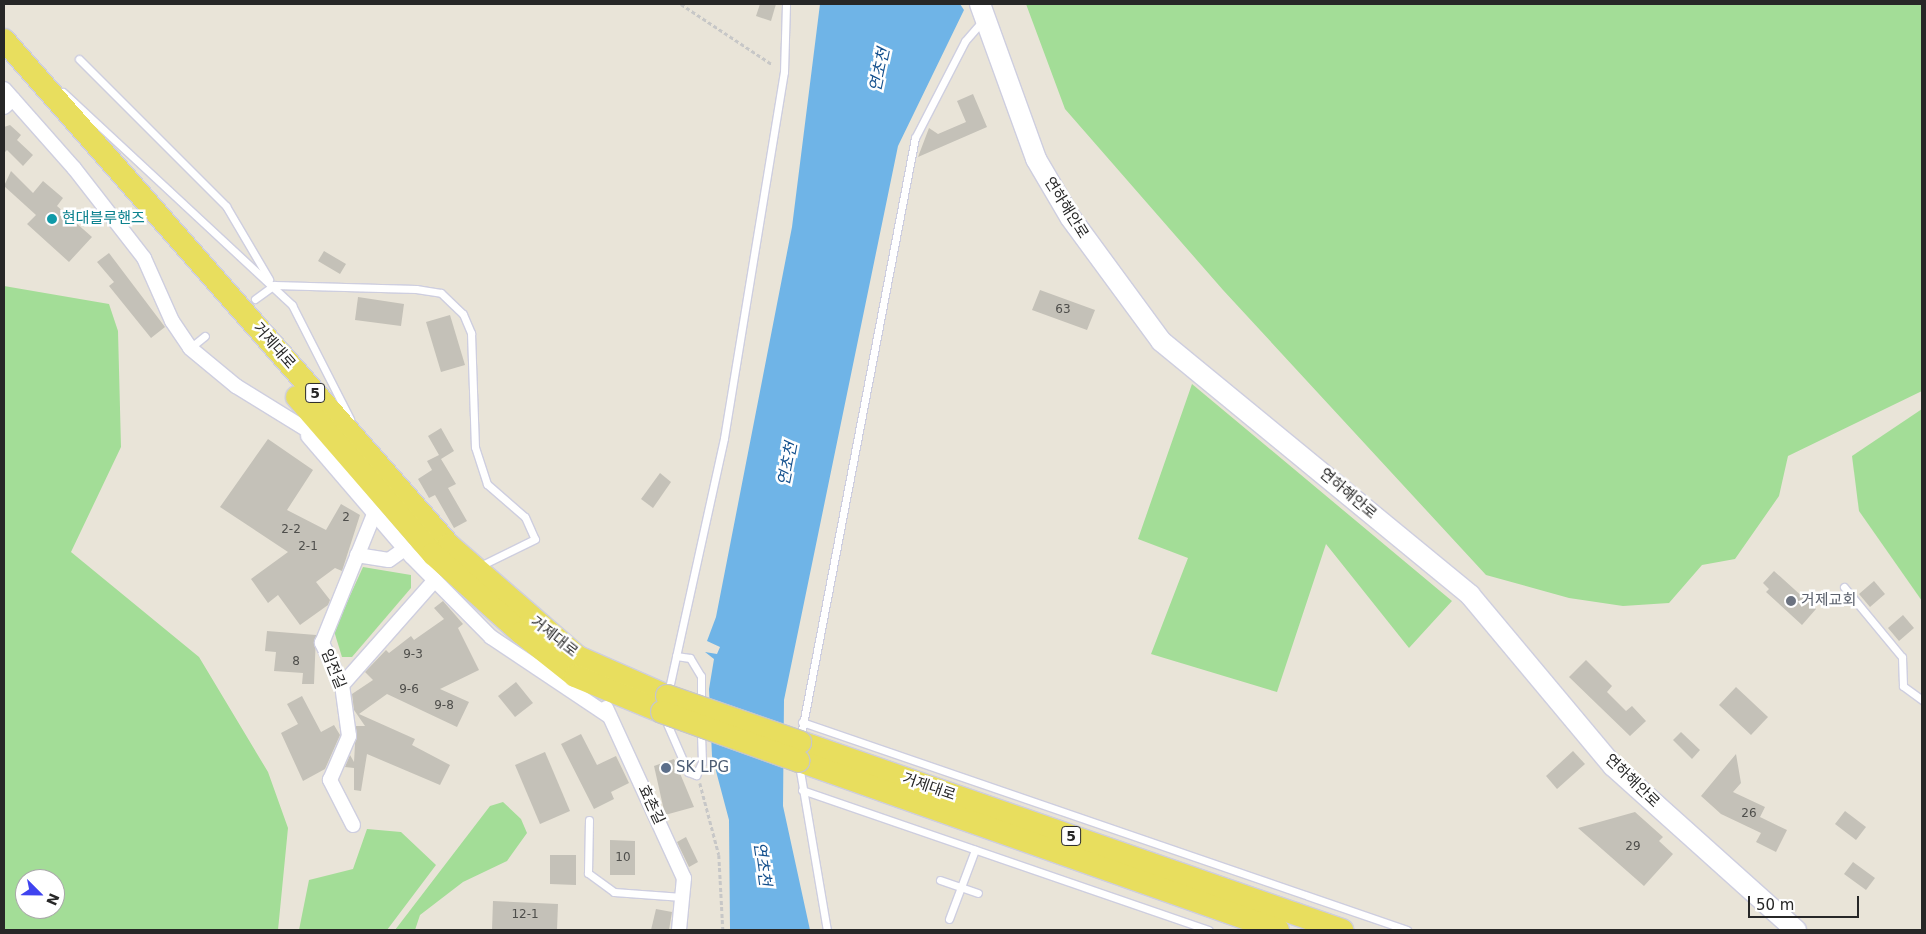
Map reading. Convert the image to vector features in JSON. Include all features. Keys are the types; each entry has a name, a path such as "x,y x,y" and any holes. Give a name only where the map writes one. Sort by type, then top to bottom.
{"main road":[{"name":"거제대로","path":"5,48 353,448 433,554 521,633 575,676 595,685 800,741 1342,930"},
{"name":"거제대로","path":"353,448 475,568 578,657 664,704"},
{"name":"거제대로","path":"800,741 1278,930"}],"street":[{"name":"연하해안로","path":"982,11 1036,159 1070,217 1161,340 1470,595 1613,766 1796,930"},
{"path":"7,98 74,168 144,258 190,348 305,431 405,549 491,637 610,716"},
{"path":"305,431 353,448"},
{"name":"임전길","path":"353,825 330,780 349,736 342,685 322,643 374,514"},
{"path":"357,555 389,560 405,549"},
{"path":"342,685 435,580"},
{"name":"효촌길","path":"595,685 684,878 679,930"}],"lane":[{"path":"676,656 690,658 701,676 702,762 696,775 688,772 664,704 724,438 784,72 786,4"},
{"path":"827,930 802,790 800,741 840,547 915,138 982,11"},
{"path":"5,48 274,285 292,305 339,390 353,448"},
{"path":"79,59 226,206 274,285"},
{"path":"255,299 274,285 416,289 441,293 462,314 471,333 475,447 487,484 525,517 535,539 475,568"},
{"path":"190,348 205,336"},
{"path":"1844,587 1902,657 1903,686 1922,700"},
{"path":"800,741 1407,930"},
{"path":"802,790 1209,930"},
{"path":"589,820 588,873 614,892 682,897"},
{"path":"950,919 976,850"},
{"path":"940,880 978,893"}],"path":[{"path":"681,4 784,72"},
{"path":"696,775 709,806 719,855 722,930"}],"green space":[{"path":"1026,4 1922,4 1922,391 1788,456 1779,496 1735,559 1702,565 1669,603 1623,606 1569,598 1486,575 1223,290 1065,109"},
{"path":"4,286 109,304 118,331 121,447 71,552 199,657 268,772 288,828 278,930 4,930"},
{"path":"1192,384 1452,601 1409,648 1326,544 1277,692 1151,654 1188,558 1138,539"},
{"path":"1922,409 1922,601 1859,511 1852,456"},
{"path":"363,567 411,575 411,588 352,657 342,657 334,631"},
{"path":"503,802 521,819 527,833 507,861 463,882 420,915 415,930 395,930 490,806"},
{"path":"367,829 401,832 436,865 387,930 299,930 309,880 353,869"}],"water":[{"name":"연초천","path":"820,4 960,4 964,10 898,146 784,700 783,806 810,930 730,930 729,820 712,756 709,689 714,659 705,652 717,654 720,647 707,641 716,617 792,227"}],"building":[{"path":"760,4 776,4 771,21 756,16"},
{"path":"973,94 987,127 918,157 929,128 938,134 966,122 957,101"},
{"path":"10,125 21,135 17,140 33,155 23,166 7,150 4,153 4,127"},
{"name":"현대블루핸즈","path":"11,171 33,193 43,181 63,198 57,206 92,237 69,262 27,224 36,215 4,186"},
{"path":"324,251 346,264 340,274 318,261"},
{"path":"109,253 165,327 151,338 109,286 114,282 97,262"},
{"path":"1040,290 1095,310 1087,330 1032,310"},
{"path":"358,297 404,304 401,326 355,320"},
{"path":"450,315 465,365 441,372 426,322"},
{"path":"441,428 454,451 441,459 456,484 448,488 467,521 454,528 435,495 429,498 418,479 432,470 427,461 439,455 428,436"},
{"path":"268,439 313,470 287,510 326,530 341,504 360,515 342,571 335,568 316,582 330,600 328,605 300,625 278,595 268,603 251,579 288,552 220,507"},
{"path":"660,473 671,482 653,508 641,499"},
{"name":"거제교회","path":"1774,571 1816,609 1802,625 1766,592 1769,589 1763,583"},
{"path":"1874,581 1885,594 1870,607 1859,594"},
{"path":"443,601 463,624 458,628 479,670 440,689 469,702 457,727 387,694 359,714 415,739 412,745 450,765 440,785 367,754 361,791 354,790 354,768 345,767 350,755 354,762 356,726 365,726 354,710 352,694 373,680 365,672 386,650 389,653 411,636 414,640 444,619 434,608"},
{"path":"1903,615 1914,628 1899,641 1888,628"},
{"path":"267,631 316,635 314,684 302,684 303,673 274,671 276,652 265,651"},
{"path":"1586,660 1612,686 1607,692 1626,711 1632,706 1646,721 1630,736 1569,677"},
{"path":"516,682 533,703 515,717 498,696"},
{"path":"1736,687 1768,717 1751,735 1719,705"},
{"path":"302,696 321,732 334,725 340,735 325,769 303,781 281,733 298,724 287,704"},
{"path":"1681,732 1700,750 1692,759 1673,740"},
{"path":"581,734 597,765 616,756 629,783 611,792 614,799 594,809 561,744"},
{"path":"1573,751 1585,764 1557,789 1546,776"},
{"path":"545,752 570,811 540,824 515,765"},
{"path":"1736,754 1741,783 1733,792 1765,807 1760,817 1787,830 1776,852 1756,842 1761,833 1721,814 1701,796"},
{"path":"674,759 694,807 665,815 654,766"},
{"path":"1845,811 1866,827 1856,840 1835,824"},
{"path":"1635,812 1663,837 1659,841 1673,854 1644,886 1578,828"},
{"path":"686,837 698,862 689,867 677,842"},
{"path":"610,840 635,841 635,875 610,875"},
{"path":"550,855 576,855 576,885 550,884"},
{"path":"1853,862 1875,878 1866,890 1844,874"},
{"path":"493,901 558,904 557,930 492,930"},
{"path":"656,909 672,912 669,930 651,930"}],"place":[{"name":"현대블루핸즈","path":"52,219"},
{"name":"거제교회","path":"1791,601"},
{"name":"SK LPG","path":"666,768"}]}
